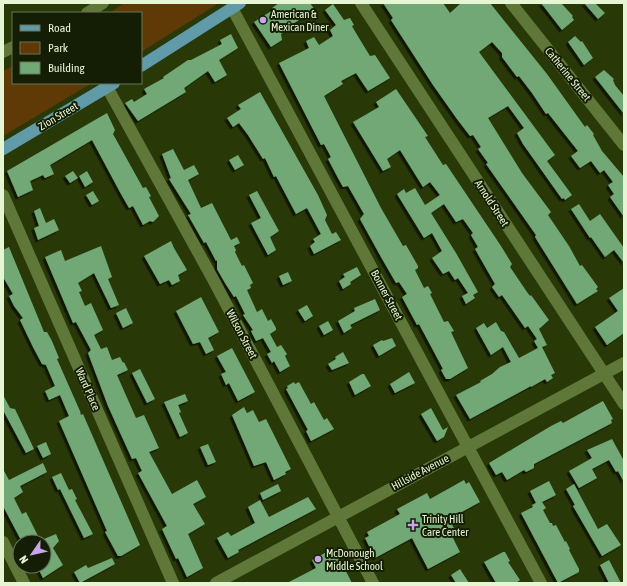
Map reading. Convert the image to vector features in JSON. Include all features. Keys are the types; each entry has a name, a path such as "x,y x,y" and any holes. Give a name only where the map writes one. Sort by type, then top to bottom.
{"main road":[{"path":"142,65 236,5"},
{"name":"Zion Street","path":"3,149 110,85"}],"street":[{"path":"89,12 103,3"},
{"name":"Arnold Street","path":"361,3 624,404"},
{"name":"Catherine Street","path":"512,3 624,145"},
{"name":"Bonner Street","path":"236,5 541,583"},
{"name":"Wilson Street","path":"110,85 373,583"},
{"name":"Ward Place","path":"3,195 173,583"},
{"name":"Hillside Avenue","path":"216,583 624,363"},
{"path":"3,542 24,583"}],"green space":[{"path":"124,3 219,3 142,51 142,12 111,12"},
{"path":"12,66 12,84 90,84 3,136 3,71"}],"building":[{"path":"279,3 310,3 315,10 291,25 292,27 281,34 282,40 271,47 254,22 273,10 272,8"},
{"path":"383,3 443,3 450,13 461,3 490,3 547,74 585,127 587,125 594,134 593,135 602,151 624,177 624,217 610,197 614,194 608,185 613,182 604,170 600,173 591,161 580,168 571,156 578,151 548,113 546,114 519,76 517,77 502,57 502,53 492,42 479,52 555,155 547,161 572,195 565,200 564,198 562,199 523,144 517,133 524,128 508,106 488,118 522,173 551,212 548,215 569,246 580,266 582,265 598,287 596,289 598,291 577,304 535,237 536,235 486,164 488,163 478,149 481,147 473,135 470,136 433,85 391,20 393,18"},
{"path":"541,3 561,3 573,16 572,17 574,20 562,30"},
{"path":"584,3 595,3 605,13 598,19"},
{"path":"333,4 344,20 350,18 354,25 352,26 353,28 370,56 375,55 390,78 368,91 356,73 341,81 343,84 324,96 381,208 403,246 406,245 418,266 415,270 424,288 428,286 432,293 430,294 444,322 448,321 454,331 451,332 468,368 450,379 446,379 441,370 443,369 434,352 402,297 407,294 399,282 396,283 381,257 360,219 364,214 348,186 343,187 328,159 331,157 324,144 321,145 279,63 309,48 306,41 314,37 319,45 333,36 330,30 336,25 325,10"},
{"path":"231,34 238,48 219,60 227,75 215,82 208,71 184,88 186,92 138,121 125,103 132,99 134,102 147,94 144,89 164,78 163,77 188,60 191,60 222,44 220,40"},
{"path":"575,36 581,42 582,41 593,58 584,65 568,42"},
{"path":"604,70 614,79 615,85 624,96 624,114 595,77"},
{"path":"396,89 428,136 425,137 443,165 446,164 501,246 512,264 510,267 549,320 539,329 547,345 542,347 555,373 551,375 553,378 547,382 545,379 470,419 456,395 481,382 480,381 500,367 511,362 503,347 491,355 476,328 484,323 487,328 496,322 501,331 504,332 519,358 538,348 534,341 537,339 528,326 525,328 502,295 499,297 492,287 495,284 475,249 478,247 471,235 473,233 463,219 456,222 444,204 431,213 478,292 473,295 475,298 466,304 462,296 468,293 458,278 455,280 449,271 443,274 432,258 442,251 432,233 424,238 397,194 404,189 406,193 415,188 425,205 440,195 430,182 423,187 400,150 387,159 391,167 383,171 353,122 379,107 376,102"},
{"path":"260,92 318,195 327,215 325,220 332,234 336,232 341,240 314,254 310,246 315,242 313,239 321,234 307,208 296,214 276,176 274,177 265,158 263,159 239,123 233,127 227,118 241,109 238,105"},
{"path":"107,113 115,130 113,134 143,188 146,187 151,196 149,197 159,216 153,222 150,221 143,225 133,206 129,208 92,140 50,165 54,174 45,178 43,175 30,181 33,190 18,197 7,171"},
{"path":"173,149 184,170 194,165 199,174 188,180 201,208 212,203 231,240 237,237 240,243 234,246 236,250 235,252 242,266 244,265 253,283 250,285 251,288 247,290 257,312 262,309 268,321 271,319 276,330 270,334 277,347 281,345 287,354 285,356 290,366 280,372 274,361 272,363 267,354 271,352 263,338 256,341 251,331 253,330 243,315 245,314 236,296 234,297 217,269 217,260 216,261 206,242 204,243 188,215 191,214 169,179 171,178 162,154"},
{"path":"238,155 244,165 235,170 229,160"},
{"path":"73,171 78,178 70,183 65,176"},
{"path":"87,171 93,182 85,187 79,176"},
{"path":"93,191 99,201 92,205 86,195"},
{"path":"257,191 279,231 270,237 276,250 268,255 251,223 261,218 249,195"},
{"path":"579,204 590,221 600,214 624,248 624,263 614,250 605,257 591,237 590,238 571,209"},
{"path":"40,208 46,223 54,219 59,230 38,240 34,228 39,226 34,211"},
{"path":"171,241 187,270 178,275 180,281 172,285 169,280 160,284 144,256"},
{"path":"101,246 112,277 108,279 119,305 111,308 94,273 78,283 82,291 79,292 85,306 91,303 103,330 94,335 101,349 107,347 112,360 120,357 128,370 117,375 136,418 144,415 159,448 149,452 172,494 197,480 206,497 193,504 205,524 188,534 203,568 187,577 178,558 176,559 162,529 167,526 138,473 142,471 136,458 132,459 108,406 88,353 91,350 76,322 73,323 45,257 61,250 65,261"},
{"path":"9,247 44,332 47,332 52,341 59,358 57,359 81,415 83,414 140,545 121,556 118,556 105,532 107,531 59,421 69,416 60,395 49,400 45,391 55,386 46,365 42,364 20,320 23,318 9,296 13,294 3,277 3,250"},
{"path":"357,267 361,275 350,282 351,284 343,289 339,281 345,277 343,274"},
{"path":"288,272 292,281 283,285 279,276"},
{"path":"624,288 624,333 607,345 595,327 618,311 609,298"},
{"path":"201,297 219,332 208,338 214,350 206,354 200,342 193,344 176,311"},
{"path":"375,299 380,310 350,325 352,328 344,333 338,321 355,311 354,308"},
{"path":"307,305 313,316 305,321 298,310"},
{"path":"126,308 133,323 123,328 116,313"},
{"path":"328,321 333,330 324,335 319,326"},
{"path":"392,338 396,346 379,356 373,345 382,340"},
{"path":"232,348 255,392 238,401 229,383 226,385 221,374 226,372 217,356"},
{"path":"343,352 349,363 332,370 328,364"},
{"path":"140,369 155,399 147,403 132,373"},
{"path":"409,372 415,383 395,393 390,384"},
{"path":"364,374 371,386 355,395 349,382"},
{"path":"294,382 295,384 299,382 311,404 314,402 324,420 327,418 334,429 311,441 306,431 308,430 286,389 288,388 287,386"},
{"path":"185,394 188,401 178,405 181,412 179,413 188,433 180,437 164,402"},
{"path":"3,395 10,408 15,409 34,449 26,453 3,410"},
{"path":"603,401 613,419 611,420 612,423 534,464 534,468 526,472 524,470 507,480 502,472 496,475 489,463 551,426 561,421 563,423"},
{"path":"244,407 247,413 253,410 259,422 266,419 291,469 285,472 286,474 274,480 266,462 254,466 232,415"},
{"path":"431,408 443,430 448,427 444,437 437,441 421,414"},
{"path":"612,439 624,461 624,482 618,471 616,472 609,460 592,469 597,478 579,488 569,471 592,458 587,450"},
{"path":"46,442 51,454 43,458 37,446"},
{"path":"208,444 216,462 208,465 200,447"},
{"path":"43,463 47,472 20,486 23,492 14,498 22,514 26,512 37,534 18,534 3,506 3,469 9,480"},
{"path":"61,473 69,490 72,489 77,499 75,500 93,534 84,538 60,489 58,490 52,477"},
{"name":"Trinity Hill Care Center","path":"464,480 466,484 469,482 480,502 449,519 458,536 453,538 460,552 428,569 412,538 375,558 365,538 369,536 367,532 400,514 397,509 427,493 430,499"},
{"path":"549,481 556,495 542,502 546,508 543,510 550,523 552,523 553,526 556,525 565,542 566,541 579,569 579,572 558,583 521,513 533,507 532,505 536,503 530,491"},
{"path":"278,484 281,491 263,500 260,493"},
{"path":"574,484 598,529 607,524 621,545 602,556 573,506 575,505 566,489"},
{"path":"308,497 316,509 238,550 239,552 228,558 217,538 228,532 231,536 255,523 248,507 260,500 269,517"},
{"path":"56,534 59,541 53,548 63,565 52,572 52,536"},
{"path":"334,548 352,583 287,583 316,568 312,560"},
{"path":"505,552 510,561 508,562 520,580 516,583 496,583 484,562"},
{"path":"112,558 115,564 80,583 74,572 86,565 88,568"},
{"path":"609,560 621,583 609,583 600,565"},
{"path":"460,569 469,583 456,583 451,575"},
{"path":"41,574 49,574 43,578"}],"place":[{"name":"American & Mexican Diner","path":"263,20"},
{"name":"Trinity Hill Care Center","path":"413,525"},
{"name":"McDonough Middle School","path":"318,559"}]}
